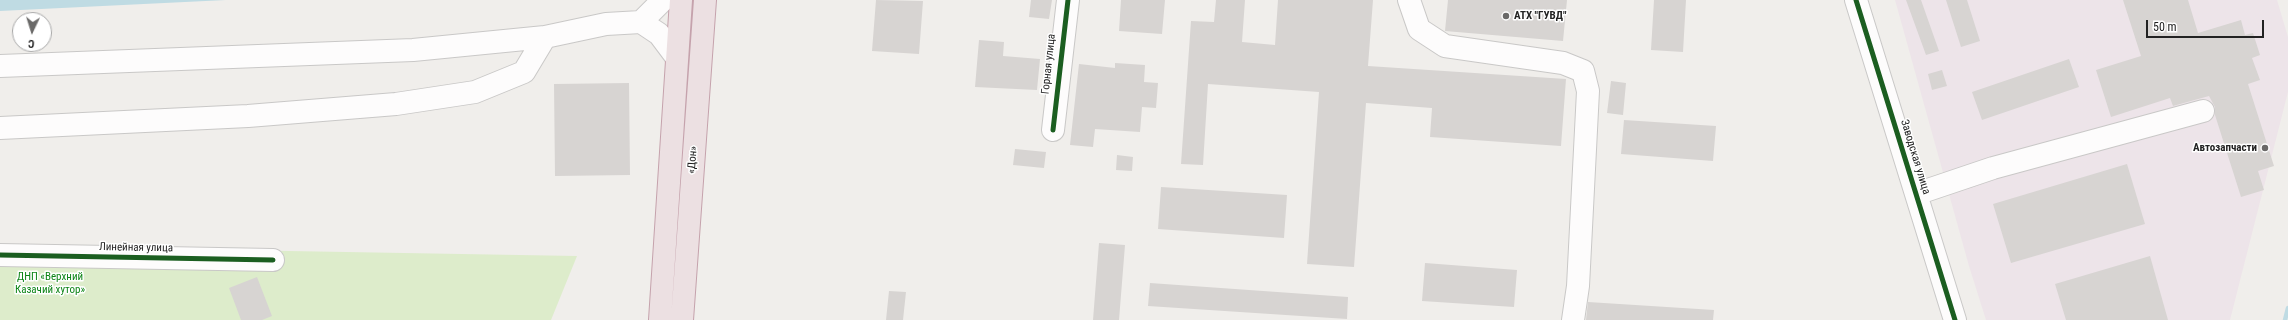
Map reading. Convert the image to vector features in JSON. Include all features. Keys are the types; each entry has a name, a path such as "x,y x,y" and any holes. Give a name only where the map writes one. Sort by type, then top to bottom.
{"highway":[{"name":"«Дон»","path":"660,320 681,0"},
{"name":"«Дон»","path":"682,320 705,0"}],"street":[{"path":"641,22 663,0"},
{"name":"Горная улица","path":"1053,130 1068,0"},
{"path":"1409,0 1419,29 1445,46 1563,63 1583,71 1588,91 1578,286 1573,320"},
{"name":"Заводская улица","path":"1856,0 1955,320"},
{"path":"0,66 413,50 545,37 606,24 641,22 659,34 677,58"},
{"path":"0,128 248,116 396,104 475,92 524,72 545,37"},
{"path":"1916,194 1993,168 2203,111"},
{"name":"Линейная улица","path":"0,255 272,260"}],"shaded area":[{"path":"1895,0 2277,0 2288,37 2288,92 2230,320 1986,320 1969,266"}],"green space":[{"name":"ДНП «Верхний Казачий хутор»","path":"0,246 577,256 551,320 0,320"}],"water":[{"path":"0,0 226,0 0,11"}],"building":[{"path":"876,0 923,1 919,54 872,51"},
{"path":"1031,0 1052,0 1049,19 1029,17"},
{"path":"1121,0 1165,0 1162,34 1119,31"},
{"path":"1216,0 1245,0 1242,42 1275,45 1278,0 1373,0 1368,66 1566,79 1561,146 1430,137 1432,108 1366,103 1354,267 1307,264 1319,92 1208,84 1203,165 1181,164 1191,21 1214,22"},
{"name":"АТХ \"ГУВД\"","path":"1448,0 1567,0 1563,41 1445,31"},
{"path":"1654,0 1686,0 1683,52 1651,50"},
{"path":"1906,0 1921,0 1939,51 1926,55"},
{"path":"1946,0 1967,0 1980,41 1961,47"},
{"path":"2123,0 2188,0 2198,33 2241,20 2245,35 2253,33 2260,55 2252,58 2260,80 2248,84 2274,166 2258,171 2264,190 2241,197 2215,115 2215,107 2209,96 2173,106 2170,98 2111,117 2096,70 2141,56"},
{"path":"979,40 1004,42 1003,56 1040,59 1037,90 975,87"},
{"path":"2069,59 2079,87 1982,120 1972,92"},
{"path":"1115,63 1145,65 1144,82 1158,83 1156,108 1142,107 1140,132 1095,129 1093,147 1070,145 1079,64 1115,68"},
{"path":"1942,70 1947,86 1932,90 1928,74"},
{"path":"1611,81 1626,83 1623,115 1607,113"},
{"path":"629,83 630,175 555,176 554,84"},
{"path":"1624,120 1716,126 1713,161 1621,154"},
{"path":"1015,149 1046,152 1044,168 1013,165"},
{"path":"1117,155 1133,157 1132,171 1116,170"},
{"path":"2127,164 2145,224 2011,263 1993,204"},
{"path":"1161,187 1287,195 1284,238 1158,229"},
{"path":"1099,243 1125,245 1119,320 1093,320"},
{"path":"2150,256 2168,320 2066,320 2055,284"},
{"path":"1425,263 1517,270 1514,307 1422,301"},
{"path":"257,277 272,316 262,320 241,320 229,288"},
{"path":"1150,283 1348,297 1347,319 1148,306"},
{"path":"889,291 906,292 903,320 886,320"},
{"path":"1588,302 1714,310 1713,320 1586,320"}],"waterway":[{"path":"2285,320 2288,308"}],"cycle path":[{"path":"1053,130 1068,0"},
{"path":"1856,0 1955,320"},
{"path":"0,255 273,260"}],"place":[{"name":"АТХ \"ГУВД\"","path":"1506,16"},
{"name":"Автозапчасти","path":"2265,148"}]}
